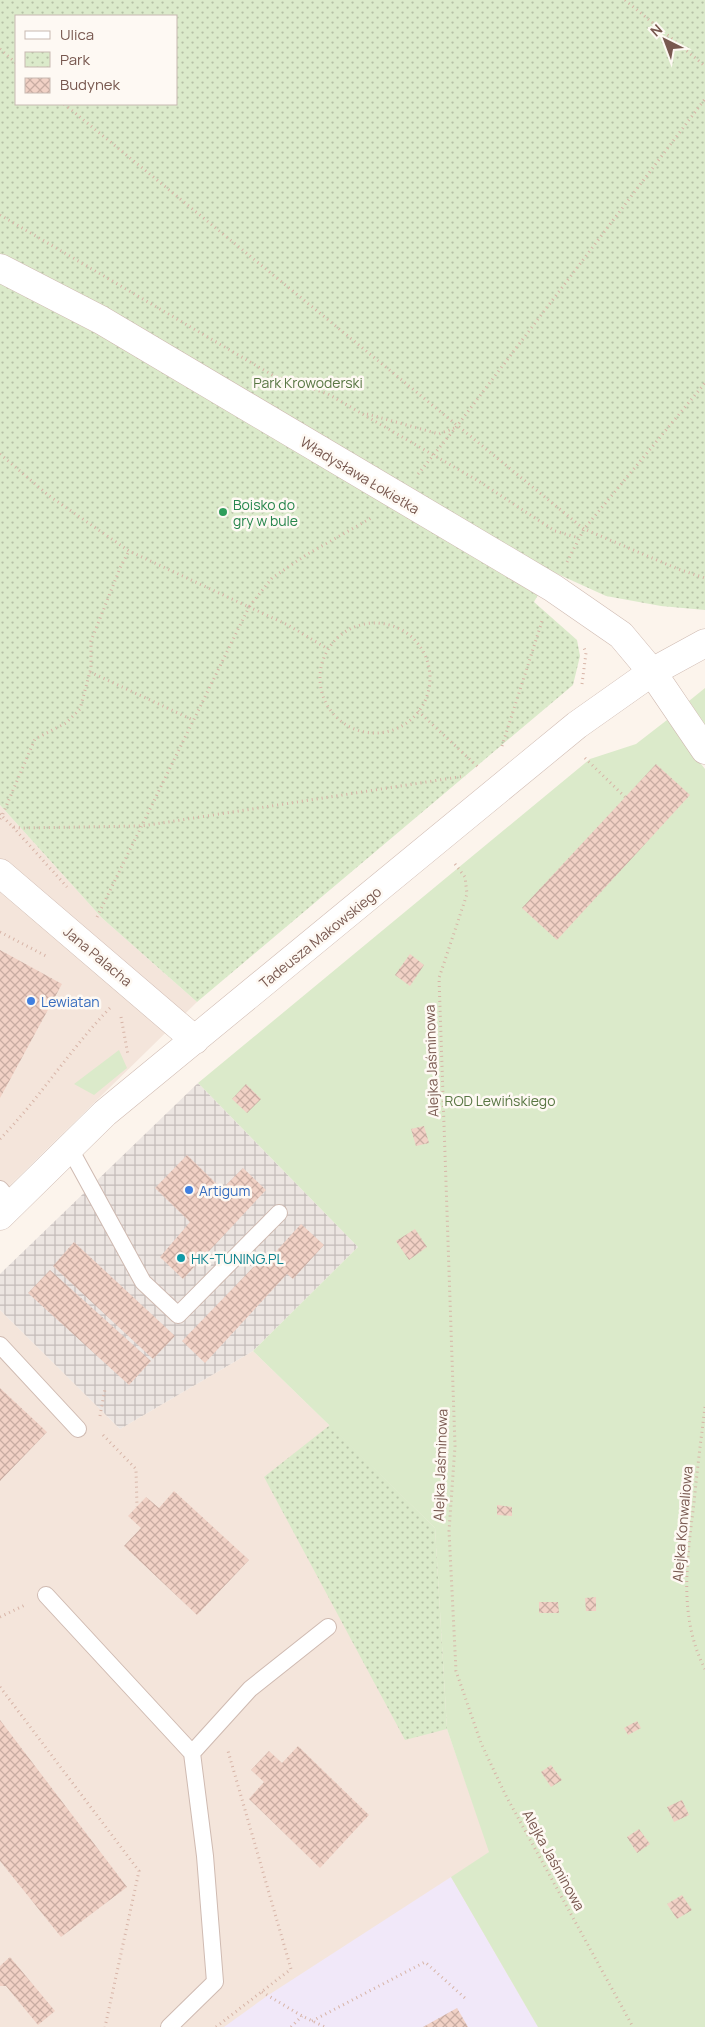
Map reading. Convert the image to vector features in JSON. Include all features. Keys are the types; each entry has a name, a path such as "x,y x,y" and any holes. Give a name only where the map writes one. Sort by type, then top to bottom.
{"street":[{"name":"Władysława Łokietka","path":"0,268 101,320 553,588 621,635 652,672 705,750"},
{"path":"652,672 705,643"},
{"name":"Tadeusza Makowskiego","path":"4,1203 105,1113 577,725 652,672"},
{"name":"Jana Palacha","path":"0,873 124,993 195,1040"}],"lane":[{"path":"69,1147 143,1282 178,1315 279,1213"},
{"path":"0,1345 78,1429"},
{"path":"46,1596 192,1754 205,1856 215,1982 169,2027"},
{"path":"192,1754 219,1721 250,1688 328,1627"}],"path":[{"path":"626,0 705,66"},
{"path":"0,50 15,62"},
{"path":"416,478 705,99"},
{"path":"65,105 584,529 678,569 705,578"},
{"path":"0,215 274,376 328,394 480,482 555,531 579,538"},
{"path":"497,754 502,747 553,588 584,529 705,383"},
{"path":"363,413 439,434 457,426"},
{"path":"0,454 48,495 129,551 288,625 328,649"},
{"path":"90,912 96,919 249,607 272,578 306,555 377,515"},
{"path":"71,891 13,827 1,817 35,739 66,723 80,710 90,672 91,640 120,568 129,551"},
{"path":"372,624 387,625 411,637 426,659 429,673 429,686 418,711 409,720 385,732 359,731 346,725 335,717 322,692 322,664 328,649 346,632 372,624"},
{"path":"581,690 586,653 584,646"},
{"path":"90,672 193,720"},
{"path":"418,711 484,773"},
{"path":"579,752 625,797"},
{"path":"13,827 142,826 474,774"},
{"name":"Alejka Jaśminowa","path":"458,868 465,876 467,894 439,978 455,1446 449,1531 456,1671 481,1743 505,1794 633,2027"},
{"path":"0,932 51,958"},
{"path":"124,993 130,1064"},
{"path":"0,1140 23,1115 90,1028 124,993"},
{"path":"99,1422 105,1389"},
{"name":"Alejka Konwaliowa","path":"705,1407 685,1575 690,1622 698,1656 705,1669"},
{"path":"98,1430 136,1469 137,1506"},
{"path":"0,1687 139,1871 105,2027"},
{"path":"216,2027 291,1969 219,1721"},
{"path":"312,2021 425,1962 466,1998"},
{"path":"262,1992 302,2016 325,2027"},
{"path":"291,2027 302,2016"}],"shaded area":[{"path":"0,805 102,918 197,1002 0,1195"},
{"path":"198,1083 358,1247 253,1351 120,1429 0,1310 0,1274"},
{"path":"0,1310 120,1429 253,1351 435,1528 447,1729 490,1852 452,1877 538,2027 0,2027"},
{"path":"451,1877 538,2027 224,2027 267,1996"}],"green space":[{"name":"Park Krowoderski","path":"0,0 705,0 705,610 661,606 606,596 551,571 534,602 577,640 580,656 573,685 197,1002 102,918 0,805"},
{"path":"705,688 705,725 689,701"},
{"name":"ROD Lewińskiego","path":"667,720 705,769 705,2027 538,2027 451,1877 489,1852 447,1729 435,1528 253,1351 358,1247 198,1083 590,759 636,744"},
{"path":"119,1050 127,1068 94,1095 74,1084"},
{"path":"330,1425 435,1528 447,1729 405,1740 264,1477"}],"building":[{"path":"656,764 690,795 557,940 522,908"},
{"path":"0,950 62,984 0,1098"},
{"path":"410,954 424,965 410,986 395,975"},
{"path":"246,1084 261,1099 247,1113 232,1099"},
{"path":"424,1126 429,1143 416,1146 411,1129"},
{"path":"187,1155 222,1189 243,1168 266,1190 183,1279 160,1257 190,1222 155,1188"},
{"path":"301,1224 324,1245 293,1279 287,1274 205,1363 182,1341 266,1254 271,1257"},
{"path":"415,1229 427,1247 409,1260 396,1241"},
{"path":"74,1242 175,1336 153,1359 53,1266"},
{"path":"50,1270 151,1361 129,1385 28,1293"},
{"path":"0,1388 47,1432 0,1481"},
{"path":"174,1491 249,1560 197,1615 124,1546 141,1528 128,1516 146,1497 159,1508"},
{"path":"497,1505 512,1507 512,1516 497,1515"},
{"path":"596,1597 596,1611 586,1611 585,1598"},
{"path":"539,1602 558,1602 559,1613 539,1613"},
{"path":"0,1720 127,1887 61,1937 0,1861"},
{"path":"637,1721 641,1728 628,1735 624,1728"},
{"path":"298,1746 369,1815 320,1868 249,1799 264,1782 251,1770 269,1751 282,1763"},
{"path":"551,1765 562,1780 551,1787 541,1772"},
{"path":"682,1800 689,1815 674,1822 667,1807"},
{"path":"639,1829 650,1844 637,1853 627,1837"},
{"path":"682,1895 692,1910 677,1919 667,1904"},
{"path":"10,1957 55,2011 38,2025 6,1986 0,1986 0,1966"},
{"path":"457,2008 468,2027 423,2027"}],"place":[{"name":"Boisko do gry w bule","path":"223,512"},
{"name":"Lewiatan","path":"31,1001"},
{"name":"Artigum","path":"189,1190"},
{"name":"HK-TUNING.PL","path":"181,1258"}]}
